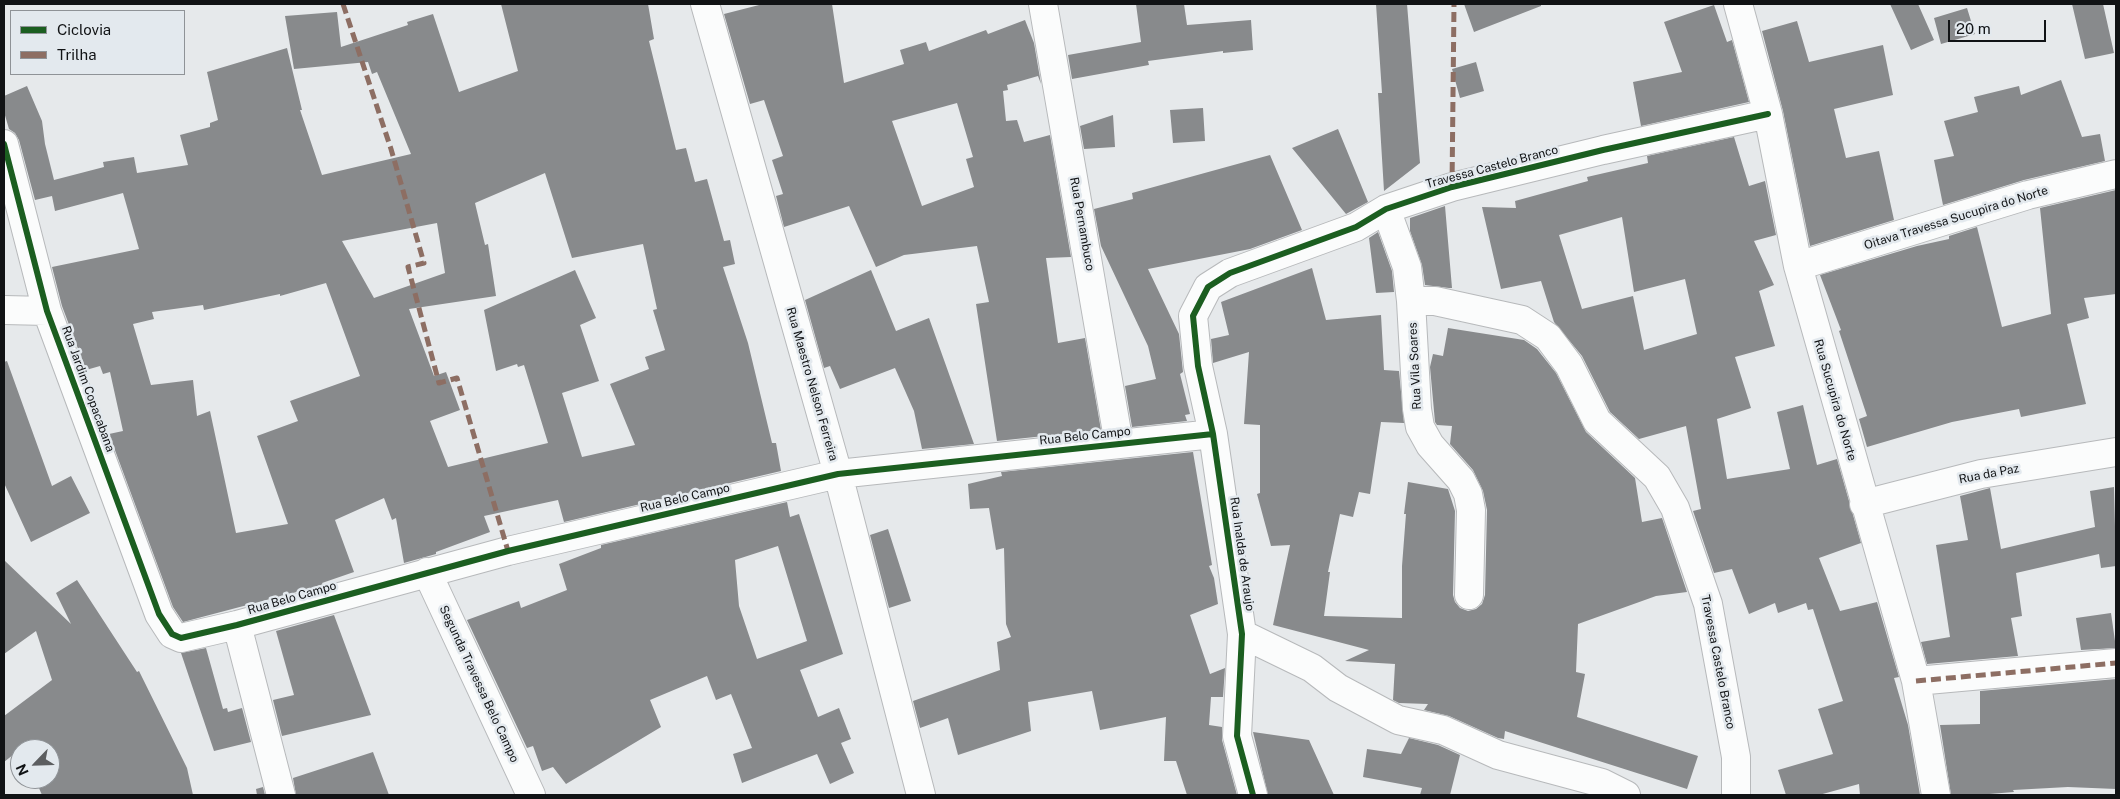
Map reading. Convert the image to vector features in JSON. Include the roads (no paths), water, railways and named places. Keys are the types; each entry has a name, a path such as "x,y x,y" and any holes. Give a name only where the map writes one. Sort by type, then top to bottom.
{"street":[{"name":"Rua Maestro Nelson Ferreira","path":"705,4 838,474 921,795"},
{"name":"Rua Pernambuco","path":"1043,4 1119,444"},
{"name":"Rua Sucupira do Norte","path":"1738,4 1768,114 1798,266 1864,504 1916,681 1936,795"},
{"name":"Travessa Castelo Branco","path":"1193,316 1208,288 1230,273 1356,227 1386,209 1452,188 1602,150 1768,114"},
{"name":"Rua Jardim Copacabana","path":"4,144 47,311 159,614 172,634"},
{"name":"Oitava Travessa Sucupira do Norte","path":"1798,266 2028,195 2116,174"},
{"path":"1386,209 1407,267 1411,301"},
{"name":"Travessa Castelo Branco","path":"1411,301 1436,301 1522,320 1548,338 1569,365 1597,421 1657,477 1675,508 1708,604 1736,757 1736,795"},
{"name":"Rua Vila Soares","path":"1411,301 1416,409 1420,427 1430,445 1461,480 1468,494 1470,510 1470,595"},
{"path":"4,310 47,311"},
{"name":"Rua Inalda de Araujo","path":"1193,316 1198,366 1213,434 1242,634 1238,736 1253,795"},
{"name":"Rua Belo Campo","path":"172,634 181,638 193,637 427,572 518,549 838,474 1213,434"},
{"name":"Rua da Paz","path":"1864,504 1981,474 2116,452"},
{"name":"Segunda Travessa Belo Campo","path":"427,572 531,795"},
{"path":"237,625 282,795"},
{"path":"1242,634 1312,668 1338,688 1398,720 1443,730 1498,755 1602,783 1626,795"},
{"path":"1916,681 2116,663"}]}
